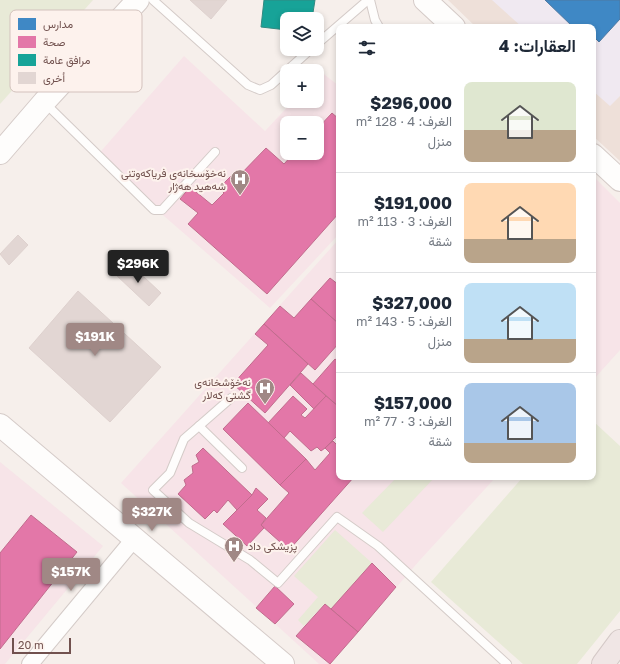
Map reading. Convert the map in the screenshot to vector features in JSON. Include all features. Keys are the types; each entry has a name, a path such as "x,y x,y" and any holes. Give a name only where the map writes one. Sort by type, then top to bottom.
{"highway":[{"path":"603,664 620,641"}],"street":[{"path":"129,10 138,0"},
{"path":"425,0 451,24"},
{"path":"0,152 53,92"},
{"path":"596,158 620,180"},
{"path":"0,425 283,664"},
{"path":"30,664 134,539"}],"lane":[{"path":"153,0 248,85 260,90 271,84 303,56"},
{"path":"341,24 369,0 377,24"},
{"path":"324,38 336,28"},
{"path":"44,102 154,210 162,210 214,152"},
{"path":"232,398 184,439 170,473 153,490 189,523 250,560 278,584 337,517 378,546 507,664"},
{"path":"199,426 242,468"}],"shaded area":[{"path":"448,0 620,0 620,161 596,139 596,24 473,24"},
{"path":"492,0 620,0 620,96 610,106 596,94 596,24 519,24"},
{"name":"نەخۆسخانەی فریاکەوتنی شەهید هەژار","path":"184,56 265,131 286,108 324,108 324,74 336,84 336,237 270,308 96,157"},
{"path":"596,179 620,203 620,350 596,377"},
{"name":"نەخۆشخانەی گشتی کەلار","path":"336,242 336,480 493,480 420,560 330,664 319,664 121,483"},
{"path":"0,462 103,546 5,664 0,664"}],"green space":[{"path":"0,0 93,0 84,10 10,10 11,92 0,104"},
{"path":"596,424 620,446 620,611 577,664 523,664 431,582 520,480 596,480"},
{"path":"394,480 432,480 383,532 362,513"},
{"path":"335,530 372,563 331,609 324,604 304,626 298,620 318,597 294,576"}],"building: مدارس":[{"path":"545,0 620,0 620,19 599,42 596,39 596,24 570,24"}],"building: صحة":[{"path":"332,113 336,116 336,216 267,294 188,224 198,213 180,199 190,187 212,205 224,193 219,188 233,174 238,177 266,148 284,164 288,160 324,160 324,122"},
{"path":"330,278 336,283 336,321 311,299"},
{"path":"311,299 336,321 336,346 315,370 264,324 280,306 294,318"},
{"path":"264,324 308,364 265,413 233,384 268,345 255,334"},
{"path":"335,359 336,360 336,404 313,384"},
{"path":"301,373 326,396 314,409 290,385"},
{"path":"293,396 307,409 301,415 305,418 326,396 336,404 336,437 321,451 317,447 311,451 290,431 284,438 268,423"},
{"path":"248,403 306,459 280,485 223,429"},
{"path":"333,441 336,444 336,480 351,480 289,550 261,525 289,493 280,485 306,459 315,470 330,453 325,448"},
{"path":"203,448 252,495 237,510 228,500 217,513 214,510 205,519 178,494 186,485 184,480 193,473 192,466 199,462 196,455"},
{"path":"256,488 268,499 257,510 266,518 261,525 264,528 247,546 223,524 252,495"},
{"path":"31,515 77,552 0,649 0,553"},
{"path":"372,563 396,587 358,632 331,609"},
{"path":"275,586 294,604 275,624 256,608"},
{"path":"325,604 358,632 330,664 296,636"}],"building: مرافق عامة":[{"path":"264,0 315,0 313,12 280,12 280,29 261,27"}],"building: أخرى":[{"path":"190,0 227,0 211,19"},
{"path":"18,235 28,245 9,265 0,254"},
{"path":"127,261 161,293 149,306 115,274"},
{"path":"78,291 161,367 110,422 29,348"}],"place":[{"name":"نەخۆسخانەی فریاکەوتنی شەهید هەژار","path":"240,196"},
{"name":"نەخۆشخانەی گشتی کەلار","path":"265,405"},
{"name":"پزیشکی داد","path":"234,563"}]}
